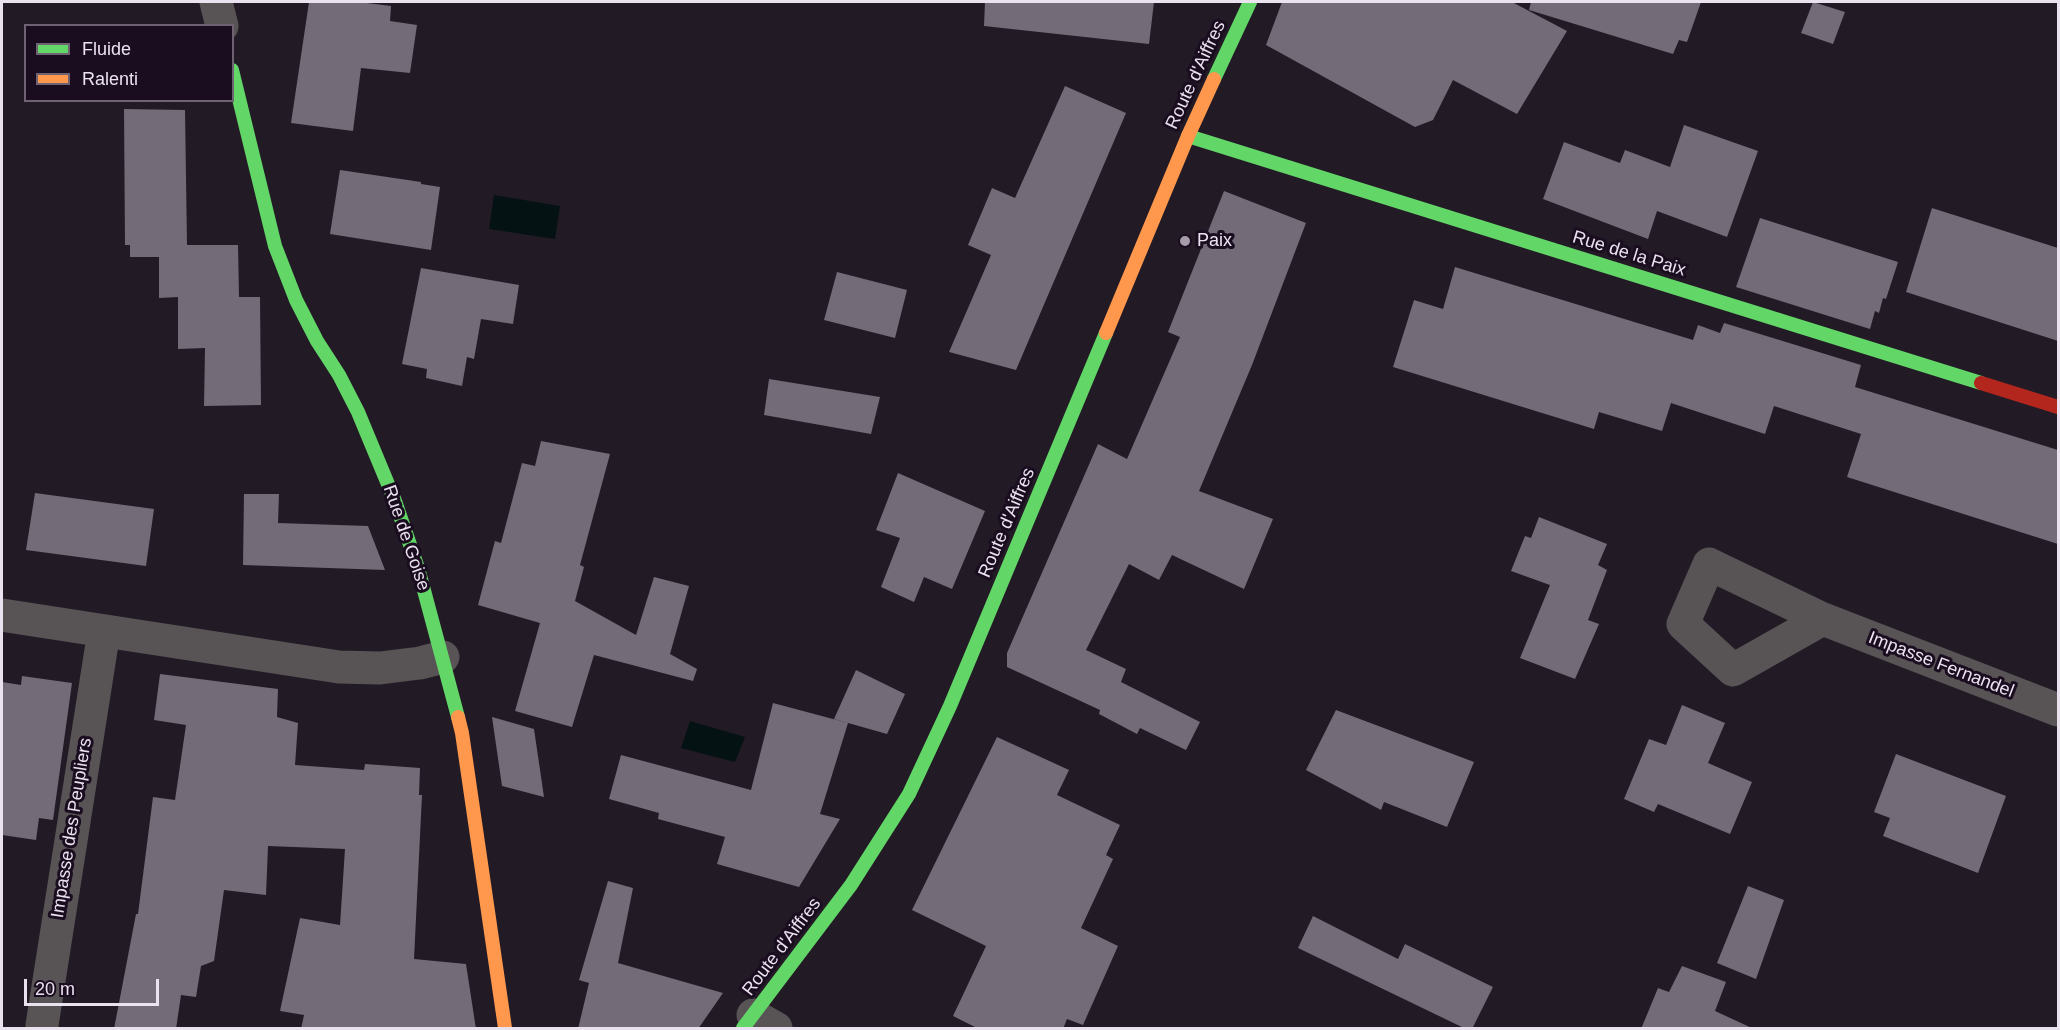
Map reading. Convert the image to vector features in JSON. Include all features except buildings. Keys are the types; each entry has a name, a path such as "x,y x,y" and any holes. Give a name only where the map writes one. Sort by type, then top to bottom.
{"street":[{"path":"216,2 222,24"},
{"name":"Route d'Aiffres","path":"757,1024 909,794 950,706 1188,136 1250,2"},
{"name":"Rue de Goise","path":"234,78 275,246 296,300 316,341 339,375 353,402 378,461 418,568 444,657 462,733 505,1029"},
{"name":"Rue de la Paix","path":"1188,136 2058,407"},
{"path":"2,615 339,667 380,668 420,663 444,657"},
{"name":"Impasse Fernandel","path":"1823,619 2058,710"},
{"name":"Impasse des Peupliers","path":"42,1025 104,631"}],"shaded area":[{"path":"494,195 560,206 555,239 489,229"},
{"path":"690,721 745,737 735,762 681,748"}],"traffic: fast":[{"path":"1214,79 1250,2"},
{"path":"234,78 275,246 296,300 358,412 395,501 418,568 458,717"},
{"path":"1188,136 1981,383"},
{"path":"743,1028 851,885 909,794 950,706 1106,333"}],"traffic: slow":[{"path":"1106,333 1214,79"},
{"path":"458,717 505,1028"}],"traffic: jam":[{"path":"1981,383 2058,407"}],"place":[{"name":"Paix","path":"1185,241"}]}
